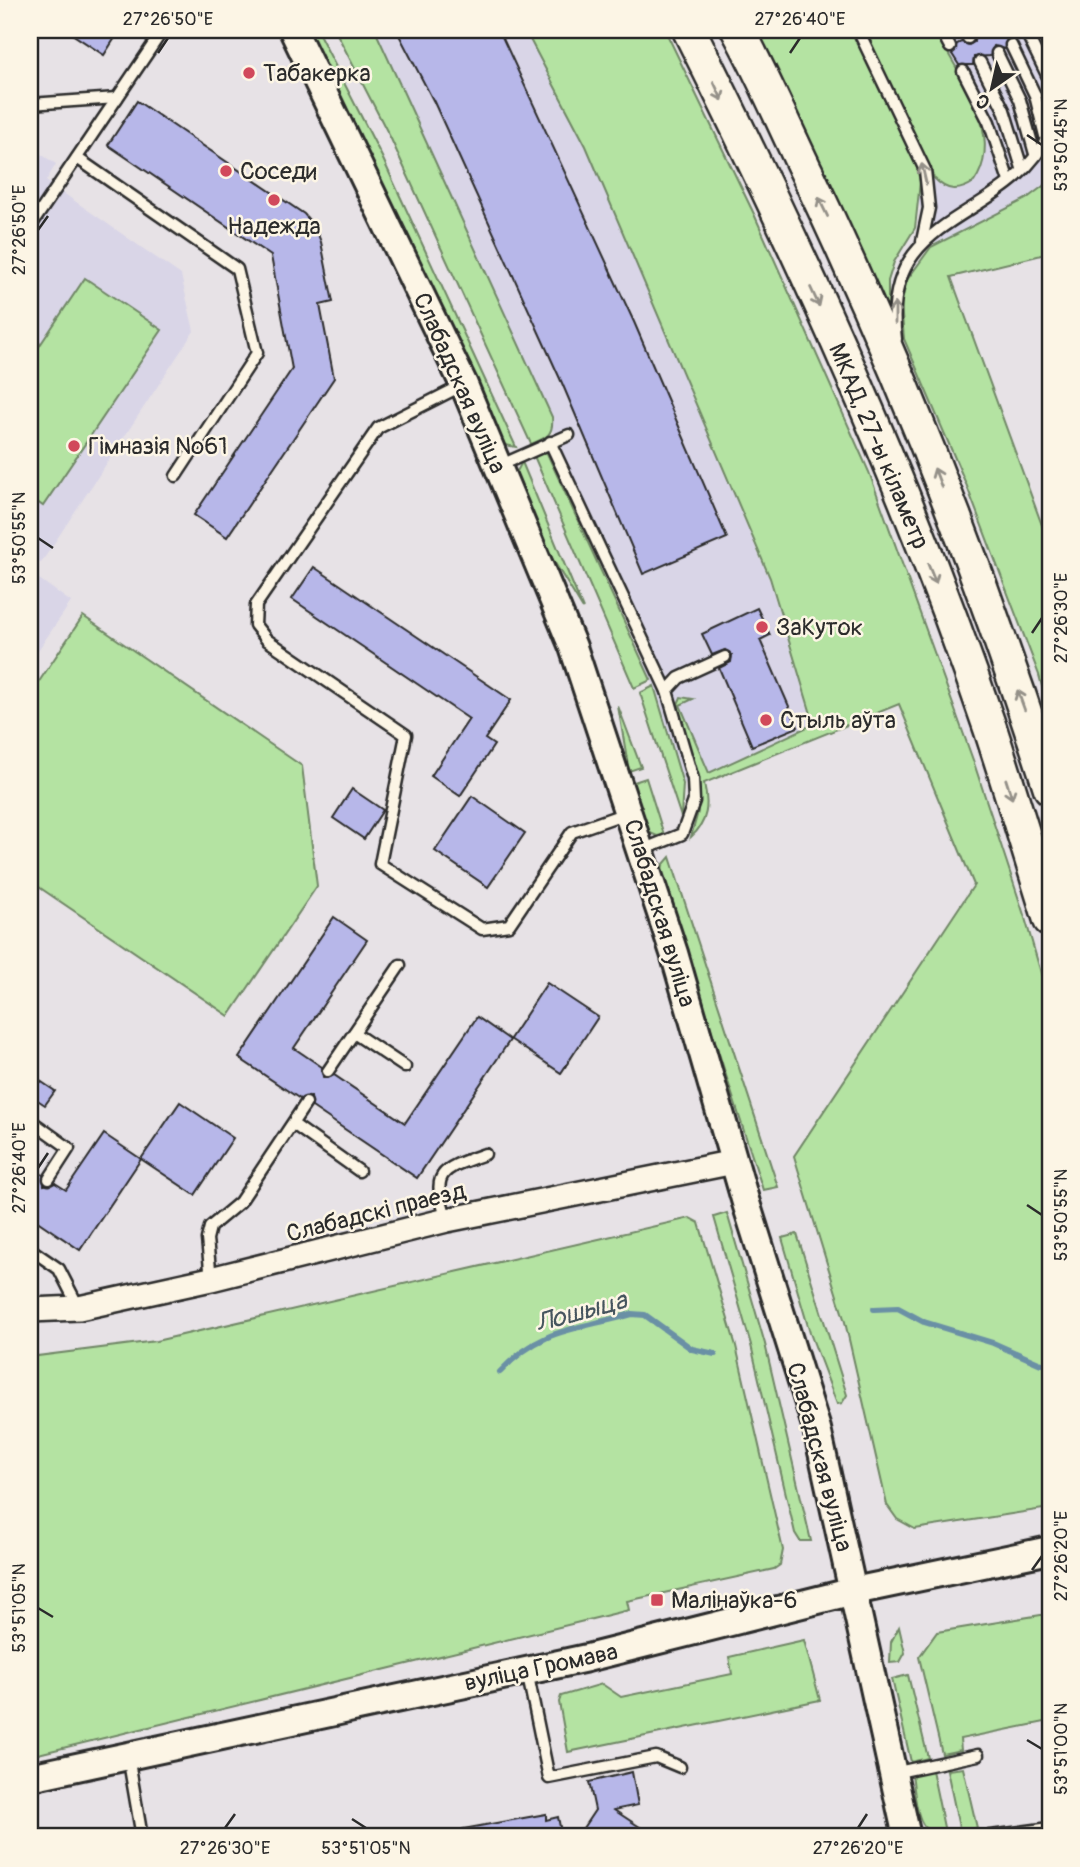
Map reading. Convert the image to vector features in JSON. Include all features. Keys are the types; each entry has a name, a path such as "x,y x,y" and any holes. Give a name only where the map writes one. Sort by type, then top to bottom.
{"highway":[{"name":"МКАД, 27-ы кіламетр","path":"689,30 855,383 945,605 989,727 1050,920"},
{"name":"МКАД, 27-ы кіламетр","path":"738,30 836,235 901,381 1019,693 1050,788"}],"main road":[{"name":"Слабадская вуліца","path":"293,30 464,385 569,635 642,850 734,1162 817,1429 907,1837"},
{"name":"вуліца Громава","path":"30,1777 527,1670 854,1591 1050,1550"}],"street":[{"name":"Слабадскі праезд","path":"30,1310 79,1308 211,1279 447,1220 734,1162"}],"lane":[{"path":"30,228 163,30"},
{"path":"858,30 925,170 929,208 922,241"},
{"path":"1026,30 1050,81"},
{"path":"1045,30 1050,40"},
{"path":"944,31 950,47"},
{"path":"901,381 895,331 896,289 902,270 922,241 1009,181 1048,136 1035,94 1011,45"},
{"path":"996,53 1020,100 1035,154"},
{"path":"979,62 1004,110 1022,168"},
{"path":"962,71 989,122 1009,181"},
{"path":"30,104 117,98"},
{"path":"77,158 237,269 257,353 176,476"},
{"path":"464,385 378,428 256,605 255,625 267,640 407,735 380,864 482,929 509,925 572,832 628,812"},
{"path":"498,467 569,435"},
{"path":"550,442 667,691 693,779 694,801 682,834 642,850"},
{"path":"667,691 679,678 725,657"},
{"path":"328,1071 400,965"},
{"path":"354,1033 405,1067"},
{"path":"211,1279 207,1239 210,1227 240,1202 306,1103"},
{"path":"30,1120 69,1149 49,1179"},
{"path":"293,1124 359,1171"},
{"path":"447,1220 437,1189 440,1178 456,1164 485,1154"},
{"path":"30,1249 59,1269 79,1308"},
{"path":"527,1670 549,1778 656,1757 680,1767"},
{"path":"128,1755 142,1837"},
{"path":"892,1773 978,1755"},
{"path":"983,1837 1050,1828"}],"shaded area":[{"path":"368,30 524,30 587,148 769,579 813,724 683,784 657,693 643,661 655,654"},
{"path":"831,30 1050,30 1050,253 950,276 908,178"},
{"name":"Гімназія №61","path":"30,147 56,164 46,181 181,275 194,331 41,563 30,560"},
{"path":"35,576 71,602 30,662 30,583"}],"green space":[{"path":"305,30 317,30 382,157 516,447 505,445 499,439 371,160"},
{"path":"335,30 375,30 552,417 552,428 541,440 531,444 391,139"},
{"path":"525,30 665,30 754,214 869,472 973,760 1050,1004 1050,1508 915,1529 897,1519 887,1505 845,1322 794,1156 974,885 899,704 704,783 706,812 701,825 691,837 698,812 697,794 678,704 681,697 693,699 680,705 709,773 814,724 770,578 586,146"},
{"path":"757,30 852,30 917,167 920,182 915,228 894,262 888,281 888,320 854,236"},
{"path":"863,30 935,30 966,84 982,124 985,144 983,163 974,182 963,188 953,189 934,178"},
{"path":"1050,181 1050,253 951,277 1050,547 1050,717 1039,675 966,484 904,339 901,304 907,280 931,247 1026,199"},
{"path":"85,278 162,330 43,506 30,497 30,360"},
{"path":"546,451 651,680 634,688 534,456"},
{"path":"522,462 583,609 547,550 515,475"},
{"path":"83,616 302,766 317,886 229,1016 30,881 30,695"},
{"path":"654,686 683,784 681,817 640,693"},
{"path":"618,706 641,767 629,771"},
{"path":"646,778 664,835 657,836 648,832 631,783"},
{"path":"670,857 778,1187 763,1190 661,874 663,865"},
{"path":"727,1213 765,1344 811,1541 800,1541 795,1533 751,1345 714,1217"},
{"path":"690,1218 699,1223 736,1346 783,1550 780,1565 774,1569 627,1601 629,1610 30,1756 30,1357 156,1341"},
{"path":"797,1234 847,1395 842,1403 837,1404 810,1333 782,1238"},
{"path":"1050,1599 1050,1721 960,1739 961,1750 942,1754 919,1657 937,1632 1047,1614 1044,1600"},
{"path":"899,1627 905,1653 900,1662 890,1663 891,1642"},
{"path":"804,1640 820,1700 568,1752 559,1702 561,1696 602,1684 621,1697 732,1674 729,1657"},
{"path":"908,1675 928,1758 911,1762 892,1679"},
{"path":"963,1768 977,1828 960,1832 947,1770"},
{"path":"932,1770 946,1837 928,1830 918,1814 912,1774"}],"building":[{"path":"66,30 120,30 104,55"},
{"path":"409,30 499,30 634,322 727,538 643,574 562,383 434,102 399,35"},
{"path":"972,30 1018,30 1021,40 1008,38 1004,49 994,46 990,56 974,57 973,65 959,65 952,54 957,44 961,42 969,45 974,42"},
{"path":"137,101 304,214 315,227 321,242 333,302 320,305 334,378 227,537 194,515 292,369 271,256 108,145"},
{"path":"314,567 511,700 485,739 494,745 460,796 431,776 469,719 292,599"},
{"path":"757,608 770,635 760,640 798,727 752,746 719,668 731,662 732,655 725,650 712,655 702,634"},
{"path":"352,789 383,810 364,839 333,818"},
{"path":"472,796 525,833 488,887 435,851"},
{"path":"334,917 367,940 294,1048 322,1067 323,1077 334,1075 405,1123 477,1017 510,1040 417,1178 312,1107 311,1097 300,1099 239,1058"},
{"path":"547,983 598,1017 561,1073 510,1039"},
{"path":"30,1074 55,1091 45,1105 30,1095"},
{"path":"180,1102 233,1138 195,1195 141,1159"},
{"path":"104,1134 141,1159 80,1250 30,1216 30,1166 43,1175 44,1185 55,1183 66,1190"},
{"path":"632,1772 638,1805 614,1810 655,1837 577,1837 595,1810 589,1782"},
{"path":"546,1814 546,1820 558,1817 562,1837 464,1837 463,1829"}],"waterway":[{"name":"Лошыца","path":"874,1309 898,1308 924,1322 993,1343 1041,1364 1050,1364"},
{"name":"Лошыца","path":"500,1372 515,1357 545,1338 632,1314 645,1315 692,1349 715,1354"}],"place":[{"name":"Табакерка","path":"249,73"},
{"name":"Соседи","path":"226,171"},
{"name":"Надежда","path":"274,200"},
{"name":"Гімназія №61","path":"74,446"},
{"name":"ЗаКуток","path":"762,627"},
{"name":"Стыль аўта","path":"766,720"},
{"name":"Малінаўка-6","path":"657,1600"}]}
